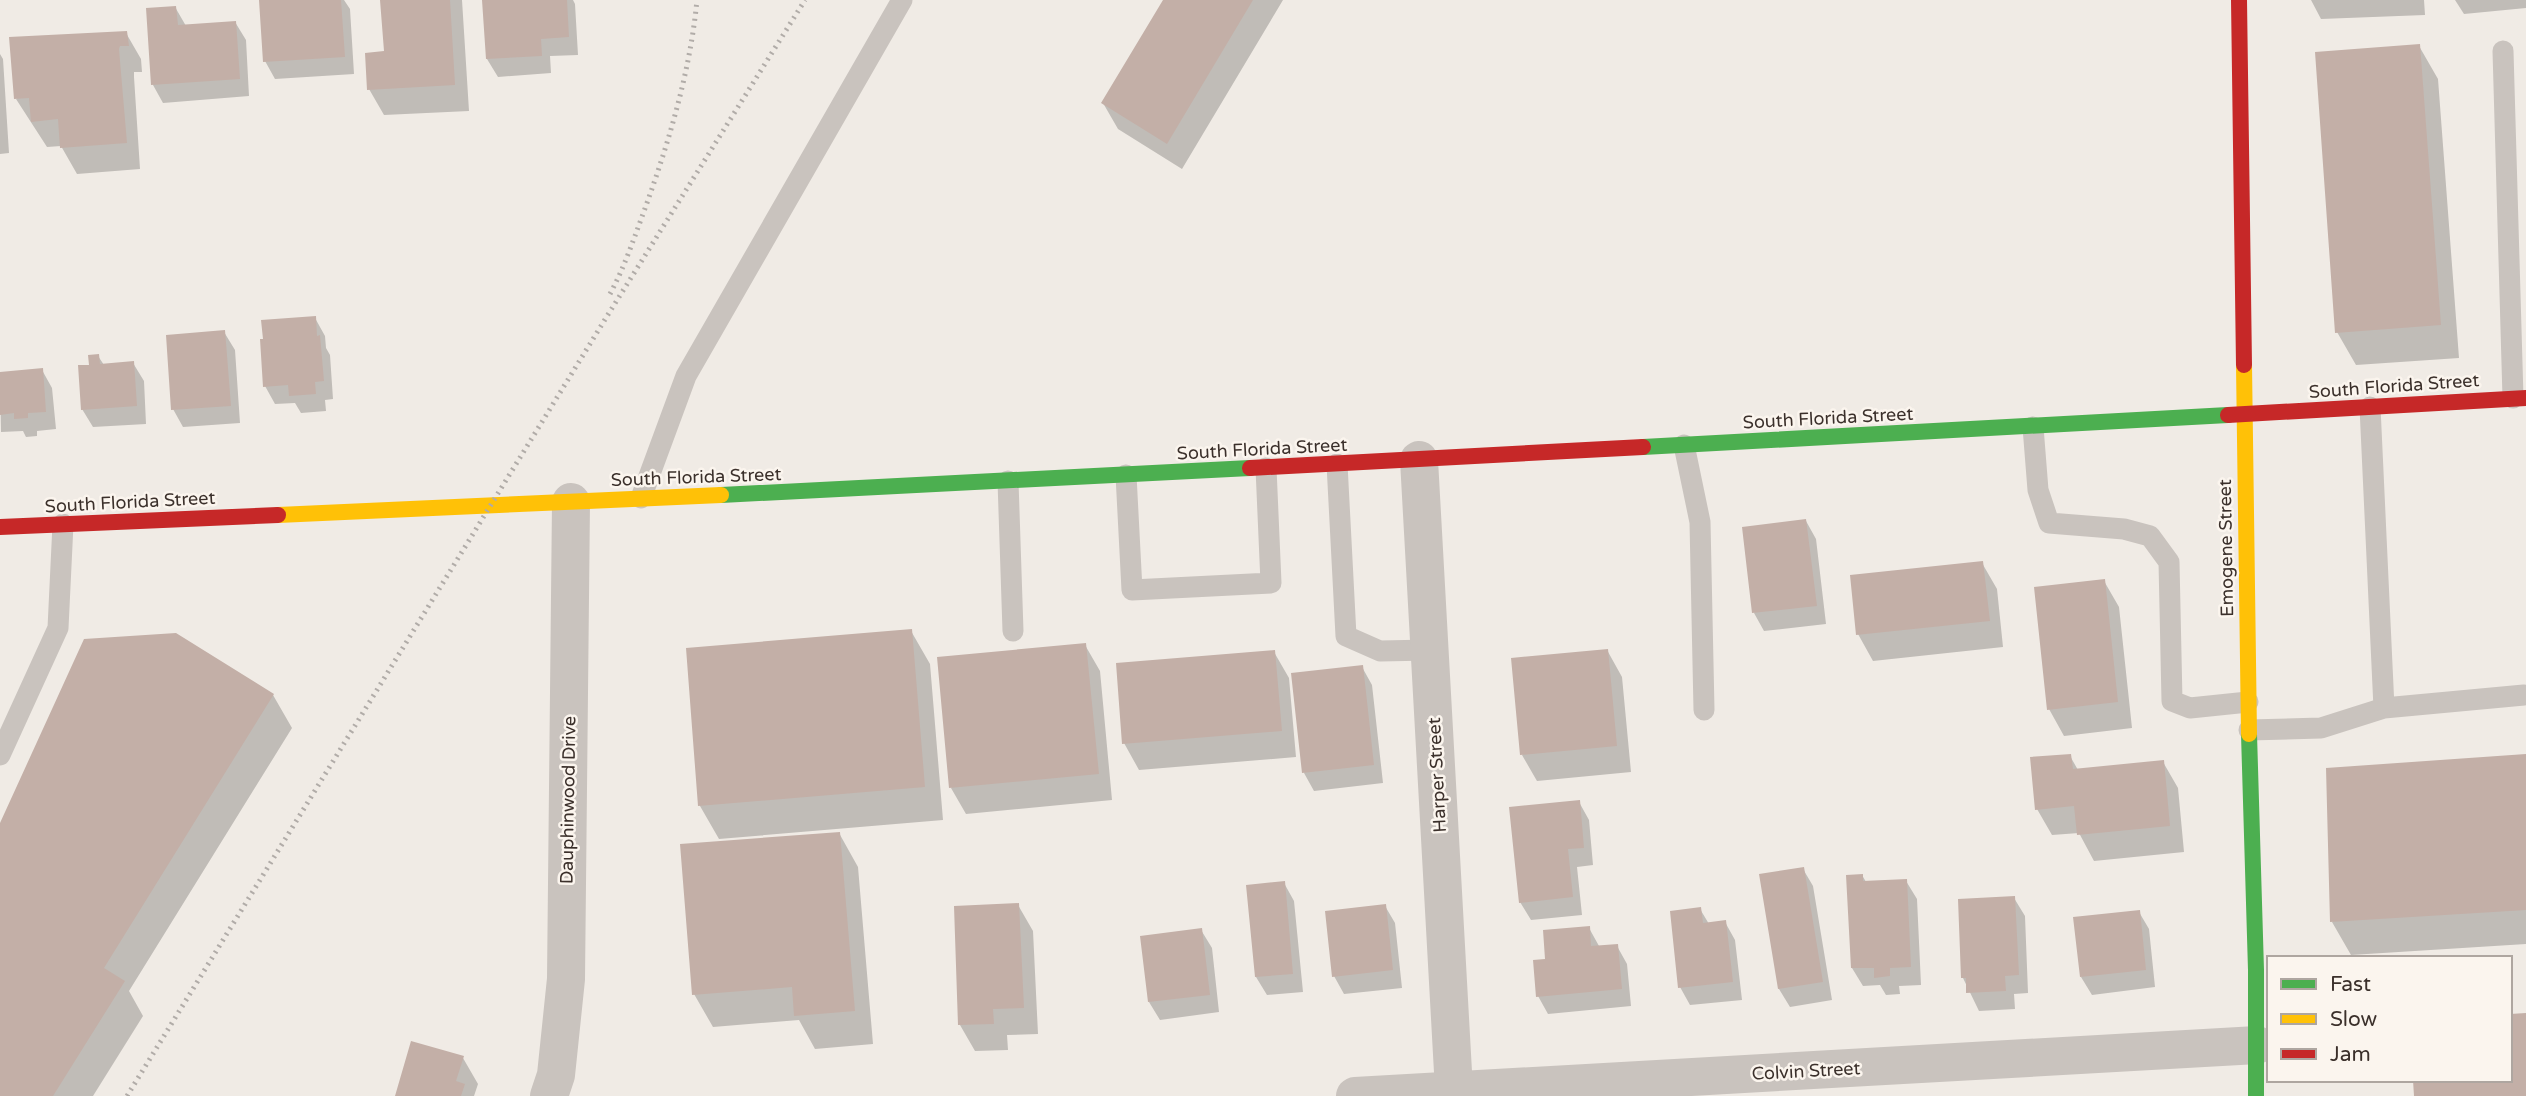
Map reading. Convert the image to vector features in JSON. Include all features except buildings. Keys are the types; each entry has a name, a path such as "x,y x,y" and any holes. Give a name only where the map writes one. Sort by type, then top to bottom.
{"street":[{"name":"Emogene Street","path":"2239,0 2248,702 2262,970 2256,1096"},
{"name":"South Florida Street","path":"0,527 1266,468 2519,398"},
{"name":"Harper Street","path":"1419,460 1454,1090"},
{"name":"Dauphinwood Drive","path":"549,1096 556,1075 566,979 571,502"},
{"name":"Colvin Street","path":"1355,1096 2257,1045"}],"lane":[{"path":"642,498 686,376 902,0"},
{"path":"2503,51 2519,398"},
{"path":"2370,407 2384,708"},
{"path":"2033,427 2038,490 2049,523 2124,529 2150,536 2169,562 2172,701 2190,708 2248,702"},
{"path":"1684,445 1700,522 1704,710"},
{"path":"1337,464 1346,636 1380,652 1430,650"},
{"path":"1126,475 1132,590 1271,583 1266,468"},
{"path":"1008,481 1013,631"},
{"path":"0,755 58,628 63,524"},
{"path":"2249,730 2321,728 2384,708 2524,695"}],"railway":[{"path":"610,294 632,244 669,135 689,55 697,0"},
{"path":"127,1096 805,0"}],"traffic: fast":[{"path":"1643,447 2228,415"},
{"path":"721,495 1250,468"},
{"path":"2249,734 2256,970 2256,1096"}],"traffic: slow":[{"path":"2244,365 2249,734"},
{"path":"278,515 721,495"}],"traffic: jam":[{"path":"2239,0 2244,365"},
{"path":"2228,415 2526,398"},
{"path":"1250,468 1643,447"},
{"path":"0,527 278,515"}]}
